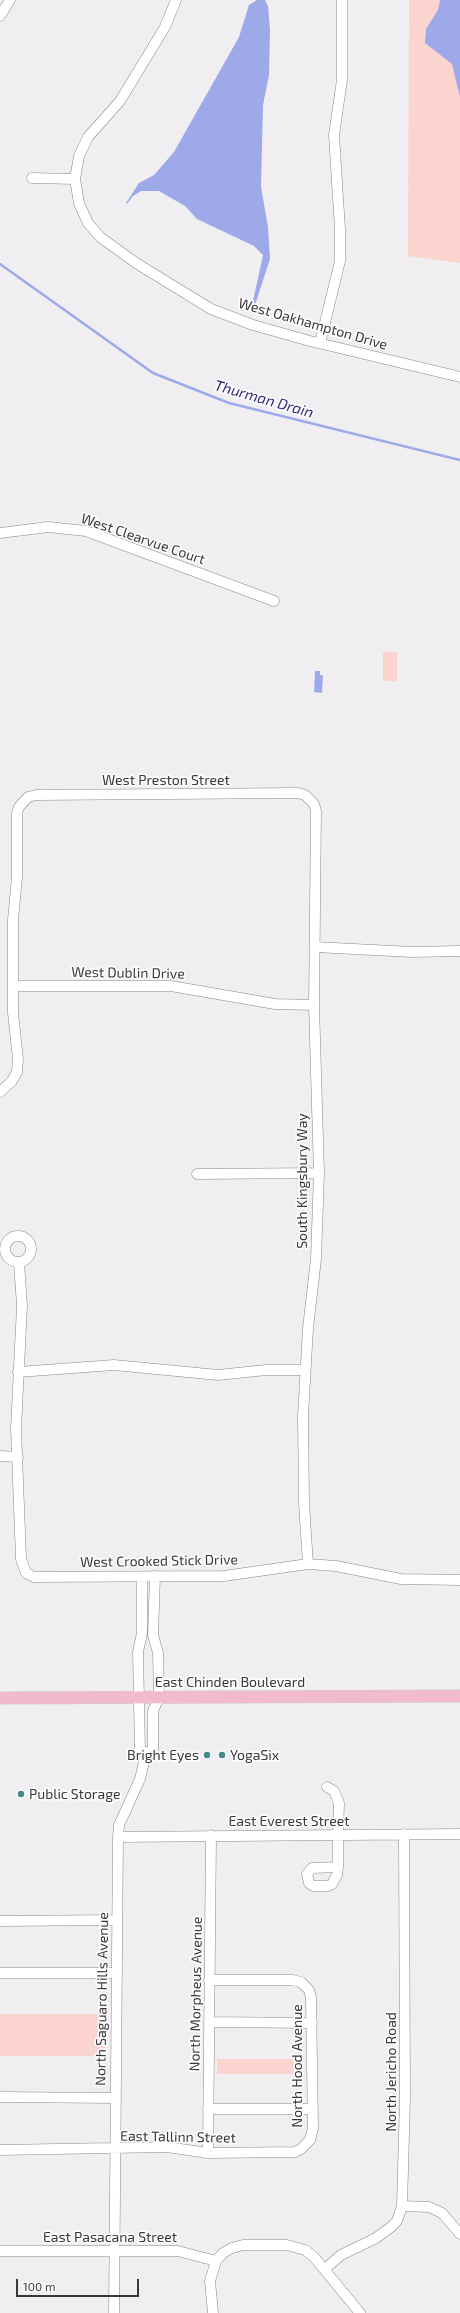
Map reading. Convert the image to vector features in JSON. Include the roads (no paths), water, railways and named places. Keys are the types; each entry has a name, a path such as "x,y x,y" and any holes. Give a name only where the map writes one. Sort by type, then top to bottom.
{"main road":[{"name":"East Chinden Boulevard","path":"0,1698 460,1696"}],"street":[{"path":"0,16 10,0"},
{"name":"West Oakhampton Drive","path":"176,0 165,27 120,101 88,137 79,156 75,179 79,203 88,223 100,237 136,263 211,308 253,325 460,377"},
{"path":"320,343 340,261 340,229 334,135 342,80 342,0"},
{"path":"32,178 75,179"},
{"name":"West Clearvue Court","path":"0,533 48,527 86,531 274,601"},
{"name":"West Preston Street","path":"13,986 13,920 17,877 17,813 19,807 28,797 44,795 298,793 305,795 309,800"},
{"name":"South Kingsbury Way","path":"308,1564 304,1503 305,1370 316,1259 319,1173 314,1005 316,811 314,804 309,800"},
{"path":"315,947 412,952 460,951"},
{"path":"1,1091 12,1082 17,1072 18,1059 13,1013 13,986"},
{"name":"West Dublin Drive","path":"13,986 171,986 275,1004 314,1005"},
{"path":"197,1174 319,1173"},
{"path":"0,1456 18,1457 16,1400 22,1306 19,1262"},
{"path":"18,1372 114,1365 218,1375 266,1370 305,1370"},
{"name":"West Crooked Stick Drive","path":"18,1457 21,1559 26,1573 34,1577 224,1576 308,1564 336,1566 401,1579 460,1580"},
{"path":"155,1576 153,1635 158,1653 159,1697"},
{"path":"142,1577 142,1633 138,1652 140,1750 146,1753"},
{"name":"North Saguaro Hills Avenue","path":"114,2313 114,2149 115,2098 118,2057 118,1837 119,1825 140,1779 146,1753 153,1750 153,1711 159,1697"},
{"path":"327,1787 334,1791 339,1803 338,1867"},
{"name":"North Jericho Road","path":"325,2269 341,2255 376,2238 390,2227 397,2221 402,2206 405,2098 404,1834"},
{"name":"East Everest Street","path":"118,1837 460,1834"},
{"name":"North Morpheus Avenue","path":"208,2152 208,1980 211,1944 211,1835"},
{"path":"0,1921 117,1920"},
{"path":"0,1973 118,1973"},
{"name":"North Hood Avenue","path":"208,1980 292,1980 306,1986 311,1997 312,2023 312,2134 306,2145"},
{"path":"208,2022 312,2023"},
{"path":"0,2098 115,2098"},
{"path":"208,2110 312,2108"},
{"name":"East Tallinn Street","path":"0,2150 167,2147 208,2152 295,2152 306,2145"},
{"path":"402,2206 429,2207 442,2213 460,2234"},
{"path":"212,2313 210,2281 216,2261 227,2250 243,2245 287,2245 306,2250 325,2269 360,2313"},
{"name":"East Pasacana Street","path":"0,2251 178,2250 216,2261"}],"water":[{"path":"257,0 265,0 268,6 270,30 269,75 263,105 261,187 268,227 270,259 255,305 253,301 263,255 254,246 197,219 185,206 159,191 141,191 133,196 127,204 126,203 139,183 154,175 174,152 239,37 249,5"},
{"path":"440,0 460,0 460,97 452,64 425,43 426,29 438,10"},
{"path":"315,671 320,671 320,675 323,675 322,693 314,692"}],"waterway":[{"name":"Thurman Drain","path":"0,264 153,373 229,403 460,460"}],"place":[{"name":"Bright Eyes","path":"207,1755"},
{"name":"YogaSix","path":"222,1755"},
{"name":"Public Storage","path":"21,1794"}]}
